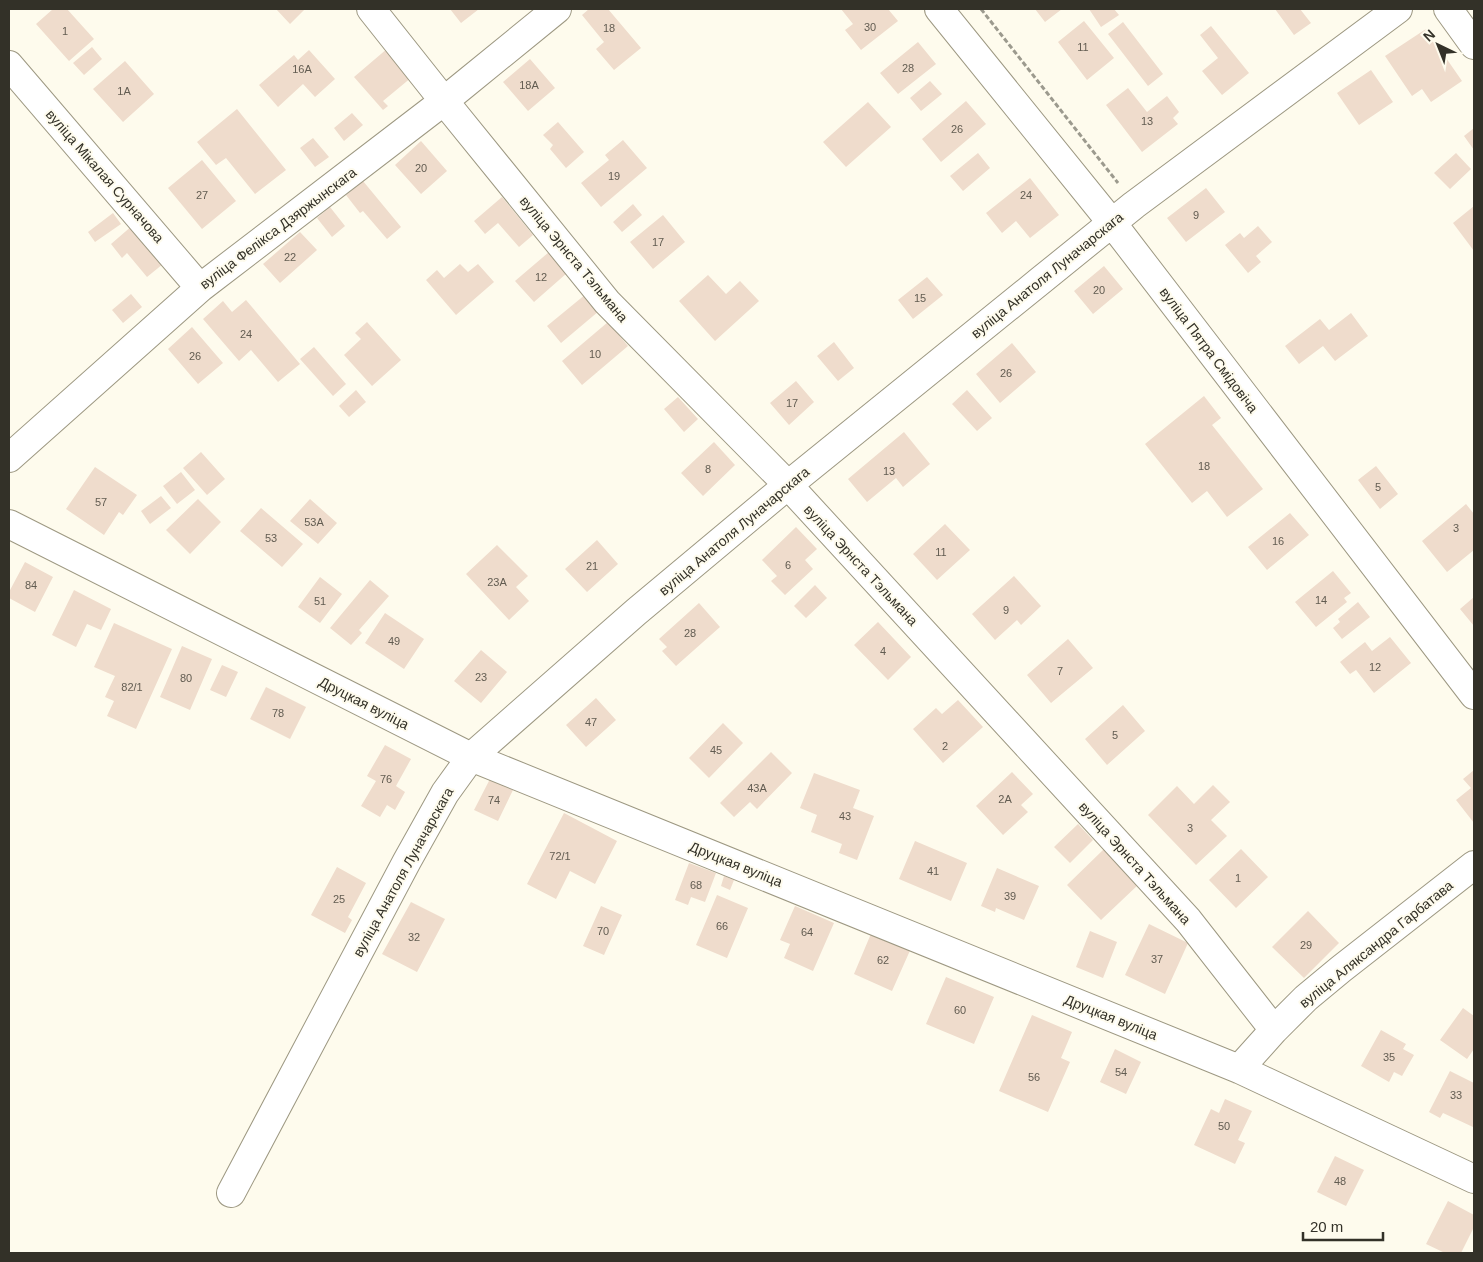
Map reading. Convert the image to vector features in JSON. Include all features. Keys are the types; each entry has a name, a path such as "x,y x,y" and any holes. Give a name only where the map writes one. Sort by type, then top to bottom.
{"street":[{"name":"вуліца Эрнста Тэльмана","path":"371,9 607,302 788,485 1188,920 1274,1030"},
{"name":"вуліца Фелікса Дзяржынскага","path":"9,458 200,288 444,101 557,9"},
{"name":"вуліца Пятра Смідовіча","path":"939,9 1112,222 1474,695"},
{"name":"вуліца Анатоля Луначарскага","path":"231,1193 407,861 445,793 471,757 636,612 788,485 1112,222 1398,9"},
{"path":"1448,9 1474,44"},
{"name":"вуліца Мікалая Сурначова","path":"9,65 200,288"},
{"name":"Друцкая вуліца","path":"9,524 471,757 1239,1069 1474,1179"},
{"name":"вуліца Аляксандра Гарбатава","path":"1239,1069 1306,998 1474,865"}],"path":[{"path":"981,9 1114,177"}],"building":[{"path":"53,9 67,9 94,39 69,61 36,24"},
{"path":"276,9 305,9 290,24"},
{"path":"450,9 479,9 461,23"},
{"path":"589,9 608,9 641,48 614,70 596,49 604,42 582,15"},
{"path":"841,9 888,9 898,21 861,50 845,30 853,24"},
{"path":"1035,9 1062,9 1045,22"},
{"path":"1089,9 1114,9 1119,15 1101,27"},
{"path":"1275,9 1300,9 1311,23 1294,35"},
{"path":"1084,21 1114,58 1087,80 1058,42"},
{"path":"1123,22 1163,74 1148,86 1108,34"},
{"path":"1211,26 1249,73 1222,95 1202,71 1218,58 1200,35"},
{"path":"1426,29 1462,81 1431,102 1422,89 1412,96 1385,56"},
{"path":"918,42 936,64 898,94 880,73"},
{"path":"92,47 102,59 84,75 73,63"},
{"path":"388,48 412,77 383,101 388,106 383,110 354,77"},
{"path":"309,50 335,79 315,97 303,84 278,107 259,85 294,55 298,60"},
{"path":"530,59 555,88 528,111 503,82"},
{"path":"125,61 154,94 123,122 93,89"},
{"path":"1371,70 1393,102 1359,125 1337,93"},
{"path":"930,81 942,94 921,111 910,98"},
{"path":"1128,88 1147,112 1167,96 1179,112 1173,118 1178,124 1142,152 1106,105"},
{"path":"966,101 986,124 941,162 922,139"},
{"path":"868,102 891,127 846,167 823,142"},
{"path":"237,109 286,170 255,194 226,158 216,165 197,142"},
{"path":"352,113 363,125 344,141 334,128"},
{"path":"558,122 584,152 566,168 550,149 553,145 543,135"},
{"path":"1474,128 1474,150 1464,136"},
{"path":"313,138 329,157 315,167 300,148"},
{"path":"623,140 647,168 601,207 581,183 609,160 605,155"},
{"path":"421,141 447,171 421,194 395,165"},
{"path":"978,153 990,168 963,191 950,176"},
{"path":"1456,153 1471,169 1450,189 1434,173"},
{"path":"202,160 236,201 202,229 168,188"},
{"path":"1030,178 1059,215 1030,238 1016,221 1002,233 986,213"},
{"path":"363,181 401,227 387,239 363,211 360,213 346,195"},
{"path":"1206,188 1225,212 1186,242 1167,218"},
{"path":"502,197 533,235 519,247 498,223 485,234 474,221"},
{"path":"633,204 642,215 622,232 613,222"},
{"path":"1474,206 1474,251 1453,223"},
{"path":"330,207 345,226 332,237 317,218"},
{"path":"113,213 121,224 95,242 88,232"},
{"path":"663,215 685,242 653,269 630,242"},
{"path":"133,225 163,264 147,277 127,253 122,258 111,244"},
{"path":"1258,226 1272,242 1256,256 1261,262 1248,273 1225,245 1240,233 1244,238"},
{"path":"300,232 317,250 280,283 263,264"},
{"path":"549,252 567,273 534,302 515,281"},
{"path":"460,264 468,272 478,264 494,282 456,315 426,280 437,270 444,278"},
{"path":"1104,266 1123,289 1093,314 1074,291"},
{"path":"708,275 726,294 740,281 759,301 715,341 679,301"},
{"path":"927,277 943,295 913,319 898,300"},
{"path":"131,294 142,307 123,323 112,310"},
{"path":"586,294 599,311 561,343 547,326"},
{"path":"246,300 300,364 278,382 251,350 239,361 203,319 223,301 232,312"},
{"path":"1351,313 1368,336 1335,361 1323,346 1299,364 1285,346 1320,319 1329,330"},
{"path":"367,322 401,360 372,386 344,355 361,339 355,333"},
{"path":"608,322 628,346 582,385 562,361"},
{"path":"192,327 223,363 198,384 168,349"},
{"path":"834,342 854,368 838,381 817,356"},
{"path":"1012,343 1036,372 1000,403 976,374"},
{"path":"314,347 346,384 333,396 300,359"},
{"path":"796,381 814,402 789,425 770,403"},
{"path":"356,390 366,402 349,417 339,406"},
{"path":"967,390 992,418 977,431 952,404"},
{"path":"1204,396 1221,418 1212,425 1263,489 1227,517 1207,491 1192,503 1145,444"},
{"path":"678,397 698,419 684,432 664,409"},
{"path":"904,432 930,464 903,487 896,478 867,502 848,479"},
{"path":"714,442 735,465 703,496 681,473"},
{"path":"201,452 225,479 207,495 183,468"},
{"path":"1376,466 1398,494 1380,509 1358,480"},
{"path":"95,467 137,495 123,515 119,512 104,535 66,509"},
{"path":"181,472 195,490 177,504 163,486"},
{"path":"161,496 171,508 150,524 141,511"},
{"path":"198,499 221,522 190,554 166,530"},
{"path":"310,499 337,523 318,544 290,521"},
{"path":"1466,504 1474,514 1474,550 1447,572 1422,541"},
{"path":"261,508 303,544 282,567 240,531"},
{"path":"1290,513 1309,535 1267,570 1248,547"},
{"path":"945,524 970,550 937,580 913,554"},
{"path":"796,527 817,549 805,560 813,569 785,595 771,581 777,576 762,560"},
{"path":"597,540 618,564 587,592 565,569"},
{"path":"497,545 528,576 516,587 529,601 509,620 466,574"},
{"path":"25,562 53,577 35,612 9,598 9,592"},
{"path":"1333,571 1351,593 1344,598 1347,602 1316,627 1295,602"},
{"path":"1014,576 1041,606 1021,625 1017,620 995,640 972,614"},
{"path":"320,577 342,594 320,623 298,607"},
{"path":"370,580 389,596 359,630 362,633 351,645 330,628"},
{"path":"815,585 827,598 806,618 794,606"},
{"path":"74,590 111,609 101,630 87,624 76,647 52,635"},
{"path":"1474,597 1474,626 1460,609"},
{"path":"1358,602 1370,617 1342,639 1333,628 1340,622 1338,619"},
{"path":"699,603 720,627 676,666 662,651 667,647 659,639"},
{"path":"385,613 424,639 404,669 365,643"},
{"path":"878,622 911,657 888,680 854,645"},
{"path":"114,623 172,649 136,729 107,716 114,701 105,697 115,676 94,667"},
{"path":"1390,637 1411,663 1374,693 1356,670 1350,674 1340,662 1365,642 1372,651"},
{"path":"1068,639 1093,668 1051,703 1027,675"},
{"path":"182,646 212,659 190,710 160,697"},
{"path":"481,650 507,672 481,703 454,681"},
{"path":"222,665 238,672 226,697 210,690"},
{"path":"266,687 306,707 290,739 250,719"},
{"path":"596,698 616,720 586,747 566,725"},
{"path":"958,700 983,727 943,763 913,729 936,708 942,714"},
{"path":"1123,705 1145,731 1107,765 1085,739"},
{"path":"723,723 743,743 709,778 689,758"},
{"path":"385,745 411,759 396,786 405,792 395,810 387,805 380,817 361,806 376,781 367,776"},
{"path":"771,752 792,773 757,809 750,802 734,817 720,803"},
{"path":"1474,770 1474,823 1456,800 1471,788 1463,779"},
{"path":"1012,772 1033,794 1021,805 1028,812 1003,835 976,806"},
{"path":"814,773 860,790 853,808 874,816 857,860 839,853 842,844 811,832 817,815 800,808"},
{"path":"490,779 513,790 498,821 474,810"},
{"path":"1213,785 1230,802 1211,820 1227,836 1196,865 1148,815 1177,786 1194,804"},
{"path":"564,813 617,841 595,884 570,871 556,899 527,884"},
{"path":"1078,824 1093,840 1070,863 1054,847"},
{"path":"915,841 967,863 951,901 899,879"},
{"path":"1104,849 1139,884 1101,920 1067,885"},
{"path":"1241,849 1268,877 1236,908 1209,880"},
{"path":"689,863 716,873 705,902 691,897 688,905 675,900"},
{"path":"337,867 366,883 348,917 352,920 345,933 311,915"},
{"path":"997,868 1039,886 1024,920 996,908 995,912 981,906"},
{"path":"724,876 734,880 730,890 721,886"},
{"path":"717,895 748,908 727,958 696,945"},
{"path":"411,902 445,919 417,972 382,954"},
{"path":"601,906 622,915 604,955 583,946"},
{"path":"795,906 834,923 813,971 784,958 790,944 780,940"},
{"path":"1308,911 1339,943 1304,978 1272,947"},
{"path":"1149,924 1188,943 1165,994 1125,975"},
{"path":"873,929 912,946 892,991 854,974"},
{"path":"1090,931 1117,942 1103,978 1076,967"},
{"path":"946,977 994,997 974,1044 926,1024"},
{"path":"1463,1008 1474,1016 1474,1049 1467,1059 1440,1040"},
{"path":"1032,1015 1072,1032 1061,1058 1070,1062 1048,1112 999,1091"},
{"path":"1381,1030 1406,1044 1403,1049 1414,1055 1402,1076 1394,1072 1389,1082 1361,1066"},
{"path":"1115,1049 1141,1062 1126,1094 1100,1082"},
{"path":"1450,1071 1474,1083 1473,1127 1443,1113 1440,1118 1429,1112"},
{"path":"1225,1099 1252,1111 1238,1140 1245,1143 1235,1164 1194,1145 1211,1109 1219,1113"},
{"path":"1335,1156 1364,1170 1346,1206 1317,1192"},
{"path":"1448,1201 1474,1215 1474,1227 1461,1253 1445,1253 1426,1244"}]}
